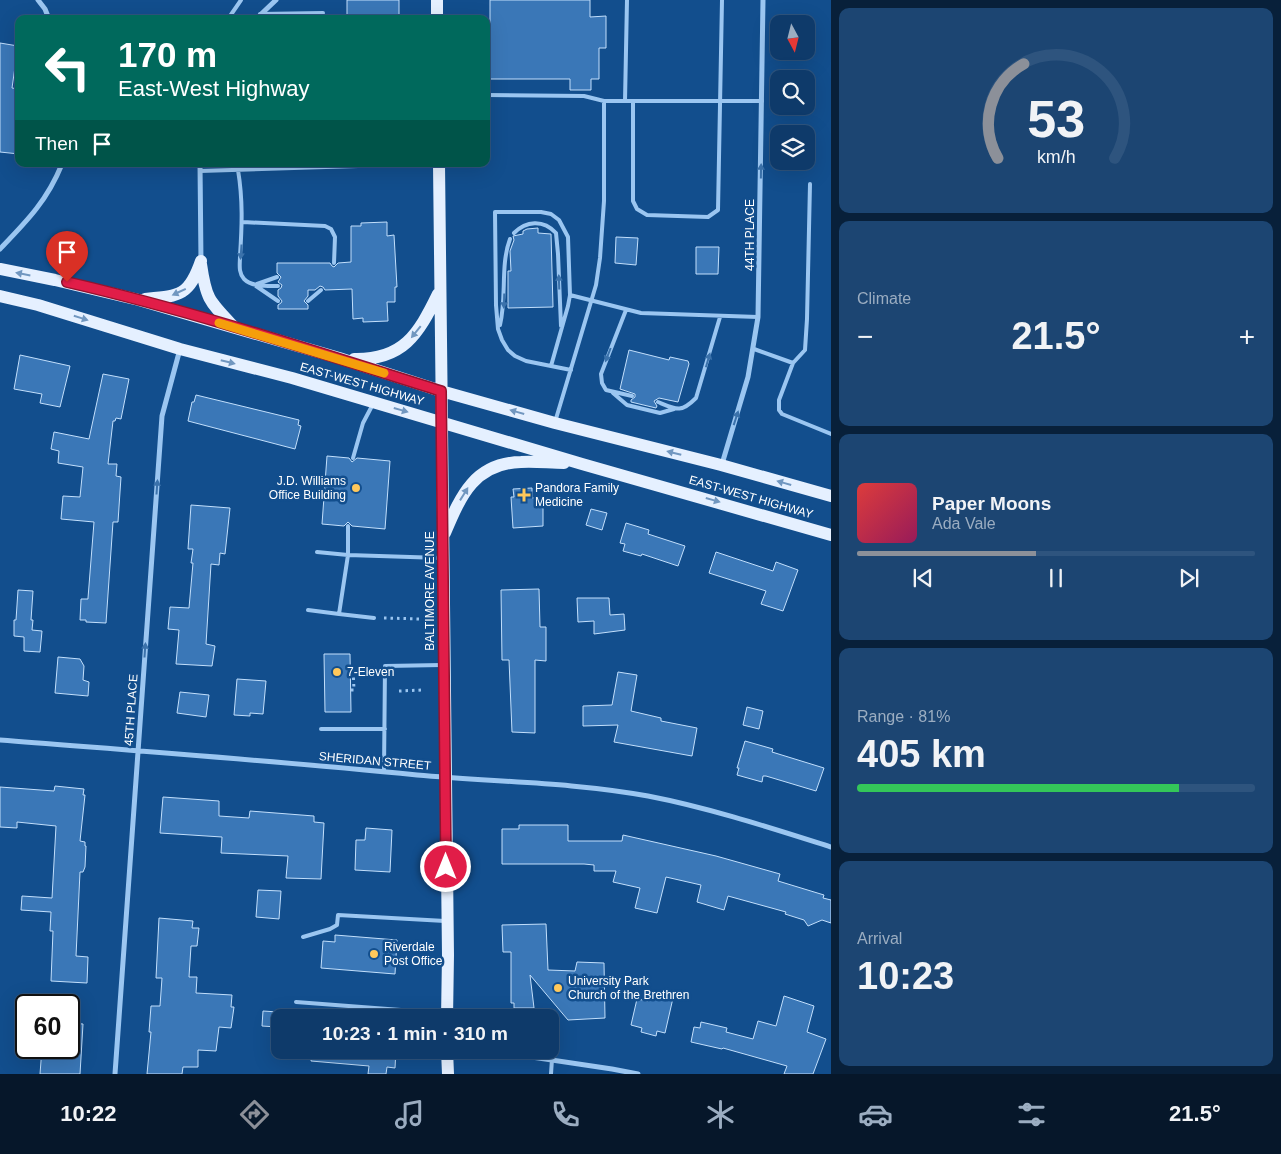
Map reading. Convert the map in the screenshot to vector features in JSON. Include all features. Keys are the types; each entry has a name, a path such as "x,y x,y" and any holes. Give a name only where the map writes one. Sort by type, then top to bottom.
{"main road":[{"path":"437,0 437,15"},
{"name":"BALTIMORE AVENUE","path":"439,167 447,1009"},
{"path":"139,300 168,297 181,293 190,286 201,261"},
{"path":"201,261 205,290 212,304 234,327"},
{"name":"EAST-WEST HIGHWAY","path":"0,269 139,300 339,358 441,391 555,423 722,465 831,496"},
{"path":"339,358 368,359 386,356 399,349 413,336 426,319 440,290"},
{"name":"EAST-WEST HIGHWAY","path":"0,296 38,305 180,349 292,378 442,421 582,464 831,535"},
{"path":"444,538 463,495 473,480 487,470 503,464 521,462 582,464"},
{"path":"448,1059 448,1074"}],"street":[{"path":"38,0 47,15"},
{"path":"260,15 276,0"},
{"name":"44TH PLACE","path":"722,465 744,392 754,349 758,317 763,0"},
{"path":"0,249 38,208 61,167"},
{"path":"200,167 201,261"},
{"name":"45TH PLACE","path":"115,1074 162,416 180,349"},
{"name":"SHERIDAN STREET","path":"0,740 570,786 648,796 746,821 831,847"},
{"path":"545,1059 638,1074"}],"lane":[{"path":"231,15 241,0"},
{"path":"624,101 627,0"},
{"path":"633,101 633,201 637,209 647,215 708,217 718,210 722,0"},
{"path":"290,15 323,13"},
{"path":"490,95 584,96 624,101 762,101"},
{"path":"555,423 596,285 600,258 605,144 604,100"},
{"path":"200,171 352,167"},
{"path":"238,170 243,222 240,271 244,279 255,284 278,301"},
{"path":"810,184 805,350 793,363 779,400 779,410 782,414 831,434"},
{"path":"552,366 570,295 568,237 559,220 551,214 541,212 496,212 496,305 498,329 502,340 508,350 515,356 526,360 552,366 571,370"},
{"path":"243,222 324,226 331,229 335,237 334,263"},
{"path":"514,233 520,227 530,223 544,224 556,233 561,331"},
{"path":"498,329 504,309 505,253 510,238"},
{"path":"255,284 278,277"},
{"path":"255,284 278,286"},
{"path":"308,301 321,290"},
{"path":"570,295 641,313 758,317"},
{"path":"626,310 601,374 602,383 606,390 632,396"},
{"path":"658,402 680,410 688,406 696,398 720,317"},
{"path":"754,349 793,363"},
{"path":"612,392 627,405 660,413 674,409"},
{"path":"353,458 362,423 374,402"},
{"path":"340,614 348,555 348,526"},
{"path":"316,552 444,558"},
{"path":"308,610 374,618"},
{"path":"384,772 385,666 444,665"},
{"path":"322,729 385,729"},
{"path":"303,937 337,926 338,915 446,921"},
{"path":"296,1002 388,1009"},
{"path":"551,1074 552,1060"}],"path":[{"path":"374,618 421,619"},
{"path":"350,690 354,690 354,668"},
{"path":"398,691 422,690"}],"building":[{"path":"347,0 399,0 399,15 347,15"},
{"path":"490,0 590,0 590,17 606,16 606,48 599,48 599,79 591,79 591,90 570,90 570,79 490,79"},
{"path":"0,43 15,46 15,67 12,88 15,88 15,154 0,152"},
{"path":"387,222 387,236 394,235 397,287 395,287 395,302 387,302 388,321 363,322 363,318 353,319 352,289 325,290 320,286 315,290 308,290 308,296 304,301 308,305 308,309 278,309 278,305 282,301 278,296 278,290 282,285 278,282 281,277 277,273 277,263 330,263 334,267 338,263 351,262 351,226 361,226 361,223"},
{"path":"538,228 538,233 551,234 553,307 508,308 508,271 511,271 510,251 514,240 513,236 523,234 523,231 527,229"},
{"path":"616,237 638,238 636,265 615,263"},
{"path":"696,247 719,247 718,274 696,274"},
{"path":"629,350 669,360 670,357 688,361 689,364 678,402 659,398 654,401 657,406 656,408 631,402 635,394 620,389"},
{"path":"20,355 70,366 60,407 40,403 42,394 14,389"},
{"path":"103,374 129,379 121,419 116,418 113,421 108,464 117,464 116,476 121,477 118,522 113,522 106,623 80,620 81,599 88,599 94,522 61,519 63,496 80,497 83,467 58,463 59,451 51,449 54,432 89,439"},
{"path":"196,395 299,420 298,425 301,426 295,449 188,421 192,402 194,402"},
{"name":"J.D. Williams Office Building","path":"327,456 349,458 352,462 357,458 390,461 385,529 352,526 348,522 344,526 322,524"},
{"path":"532,488 532,498 543,497 543,526 513,528 511,497 514,497 513,489"},
{"path":"191,505 230,508 225,554 220,553 219,565 211,564 206,644 215,646 212,666 176,664 179,630 168,629 170,607 189,608 193,563 191,563 193,549 188,549"},
{"path":"591,509 607,513 602,530 586,525"},
{"path":"626,523 649,530 648,534 685,546 678,566 642,554 641,556 623,551 625,544 620,543"},
{"path":"716,552 773,571 776,562 798,570 783,611 761,604 766,591 709,573"},
{"path":"539,589 540,627 546,627 546,661 535,660 535,733 512,732 509,660 502,660 501,590"},
{"path":"18,590 33,591 32,630 42,631 40,652 24,651 24,637 14,636"},
{"path":"577,598 609,598 610,615 624,614 625,630 594,634 594,621 578,622"},
{"name":"7-Eleven","path":"324,654 350,654 351,712 325,712"},
{"path":"58,657 80,659 84,666 83,680 89,682 88,696 55,693"},
{"path":"618,672 637,675 631,711 661,718 661,721 697,728 692,756 614,742 618,725 583,726 583,706 612,705"},
{"path":"237,679 266,681 263,714 250,713 250,716 234,715"},
{"path":"180,692 209,695 206,717 177,713"},
{"path":"747,707 763,711 759,729 743,725"},
{"path":"745,741 773,749 772,752 824,768 816,791 766,776 763,776 762,782 737,775 739,768 737,768"},
{"path":"55,786 84,789 83,795 85,795 80,841 85,842 86,846 85,867 83,872 80,872 76,956 88,957 87,983 51,981 53,931 50,931 51,912 21,910 22,896 52,898 56,826 17,822 17,828 0,827 0,787 54,791"},
{"path":"163,797 219,801 219,816 249,818 250,811 314,816 314,822 324,823 321,879 286,878 288,856 221,853 222,837 160,833"},
{"path":"519,825 568,825 568,841 622,841 623,835 716,856 780,874 778,881 824,895 823,898 831,900 831,923 822,920 808,926 804,920 785,914 786,912 728,896 724,910 697,902 701,885 666,877 657,913 635,908 640,888 613,882 616,871 594,871 594,865 584,864 502,864 502,829 519,829"},
{"path":"366,828 392,830 390,872 355,870 356,840 365,840"},
{"path":"258,890 281,891 279,919 256,917"},
{"path":"159,918 193,921 192,928 199,928 197,946 191,946 189,977 197,977 196,993 232,995 231,1007 234,1007 231,1028 219,1027 216,1051 198,1050 198,1067 183,1067 182,1074 147,1074 151,1032 149,1032 151,1006 160,1006 162,978 156,978"},
{"name":"University Park Church of the Brethren","path":"546,924 548,970 575,971 577,962 604,963 605,1018 568,1020 530,975 534,1008 514,1008 514,1003 511,1003 511,952 503,952 502,925"},
{"path":"335,935 397,940 395,974 321,968 323,941 335,942"},
{"path":"650,993 673,998 665,1033 657,1031 656,1036 641,1032 642,1028 631,1025 637,999 648,1001"},
{"path":"784,996 814,1006 807,1032 826,1039 813,1074 784,1074 787,1066 723,1048 691,1042 694,1027 700,1028 701,1022 727,1028 726,1032 753,1039 758,1021 776,1026"},
{"path":"263,1011 271,1012 271,1027 262,1026"},
{"path":"80,1024 83,1024 80,1074 40,1074 41,1059 80,1059"},
{"path":"311,1059 396,1059 395,1068 387,1067 386,1074 368,1074 369,1066 311,1061"}],"slow traffic":[{"path":"219,323 384,373"}],"place":[{"name":"J.D. Williams Office Building","path":"356,488"},
{"name":"Pandora Family Medicine","path":"524,495"},
{"name":"7-Eleven","path":"337,672"},
{"name":"Riverdale Post Office","path":"374,954"},
{"name":"University Park Church of the Brethren","path":"558,988"}],"route":[{"path":"67,282 107,291 234,327 441,391 446,867"}]}
